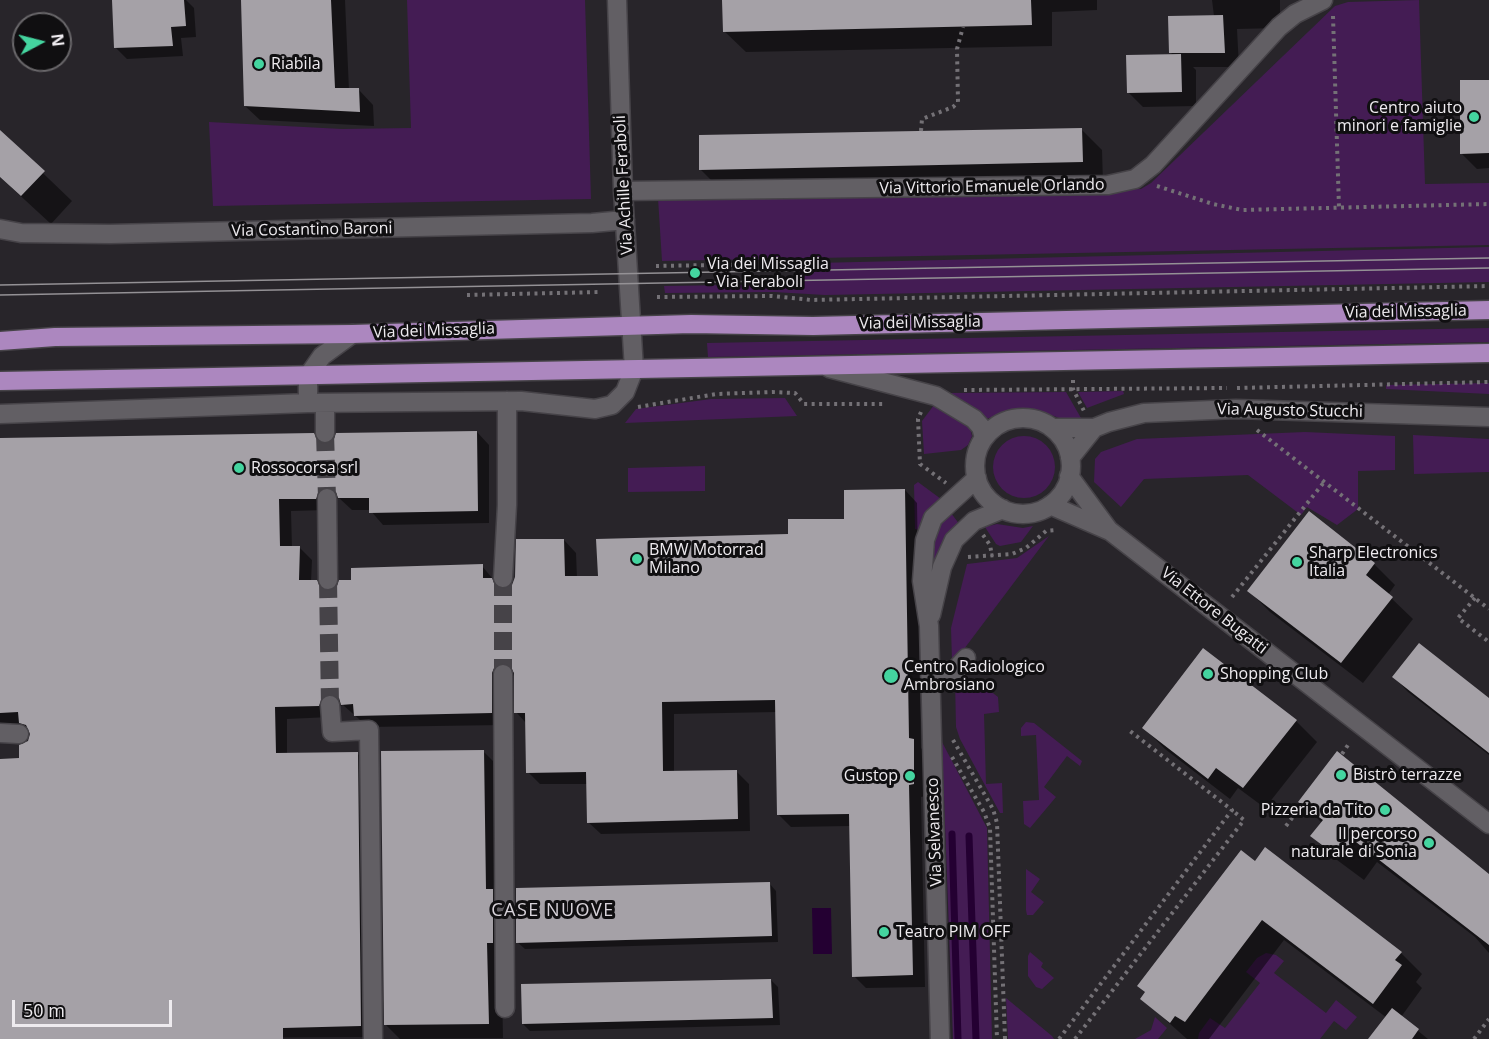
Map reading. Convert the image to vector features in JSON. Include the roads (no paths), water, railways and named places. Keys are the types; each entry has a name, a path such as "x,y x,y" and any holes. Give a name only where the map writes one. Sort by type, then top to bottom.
{"main road":[{"name":"Via dei Missaglia","path":"0,341 55,337 352,334 691,324 837,325 1489,310"},
{"path":"0,381 1489,353"}],"street":[{"name":"Via Achille Feraboli","path":"617,0 623,191 634,369"},
{"name":"Via Vittorio Emanuele Orlando","path":"623,191 1108,185 1135,179 1154,165 1279,27 1295,14 1328,6"},
{"name":"Via Costantino Baroni","path":"0,229 21,233 110,234 592,223 625,220"},
{"name":"Via dei Missaglia","path":"308,376 322,356 352,334"},
{"path":"825,367 936,396 974,419 981,427 984,438 976,455 977,478 988,498 1003,509 1029,513 1050,505 1063,492 1070,467 1090,421"},
{"path":"0,414 317,403 507,401 543,401 604,409 625,392 634,369"},
{"path":"308,376 326,433"},
{"path":"503,578 507,505 507,401"},
{"name":"Via Augusto Stucchi","path":"984,438 997,426 1013,419 1036,420 1052,428 1090,421 1109,422 1144,413 1236,409 1489,417"},
{"path":"1052,428 1064,441 1070,467"},
{"name":"Via Ettore Bugatti","path":"1070,467 1110,531"},
{"name":"Via Selvanesco","path":"940,1039 929,626 922,581 925,540 933,518 977,478"},
{"path":"327,498 328,580"},
{"name":"Via Ettore Bugatti","path":"1050,505 1110,531 1489,824"},
{"name":"Via Selvanesco","path":"929,626 942,567 954,540 974,521 1003,509"},
{"path":"930,674 955,670 966,658"},
{"path":"503,674 505,1008"},
{"path":"330,705 332,732 369,730 373,1039"},
{"path":"0,733 19,734"}],"waterway":[{"path":"952,834 958,1039"},
{"path":"969,836 976,1039"}],"tunnel":[{"path":"325,433 327,498"},
{"path":"503,578 503,674"},
{"path":"328,580 330,705"}],"tram line":[{"path":"0,285 1489,258"},
{"path":"0,295 1489,268"}],"place":[{"name":"Riabila","path":"259,64"},
{"name":"Centro aiuto minori e famiglie","path":"1474,117"},
{"name":"Via dei Missaglia - Via Feraboli","path":"695,273"},
{"name":"Rossocorsa srl","path":"239,468"},
{"name":"BMW Motorrad Milano","path":"637,559"},
{"name":"Sharp Electronics Italia","path":"1297,562"},
{"name":"Shopping Club","path":"1208,674"},
{"name":"Centro Radiologico Ambrosiano","path":"891,676"},
{"name":"Bistrò terrazze","path":"1341,775"},
{"name":"Gustop","path":"910,776"},
{"name":"Pizzeria da Tito","path":"1385,810"},
{"name":"Il percorso naturale di Sonia","path":"1429,843"},
{"name":"Teatro PIM OFF","path":"884,932"}],"district":[{"name":"CASE NUOVE","path":"553,911"}]}
